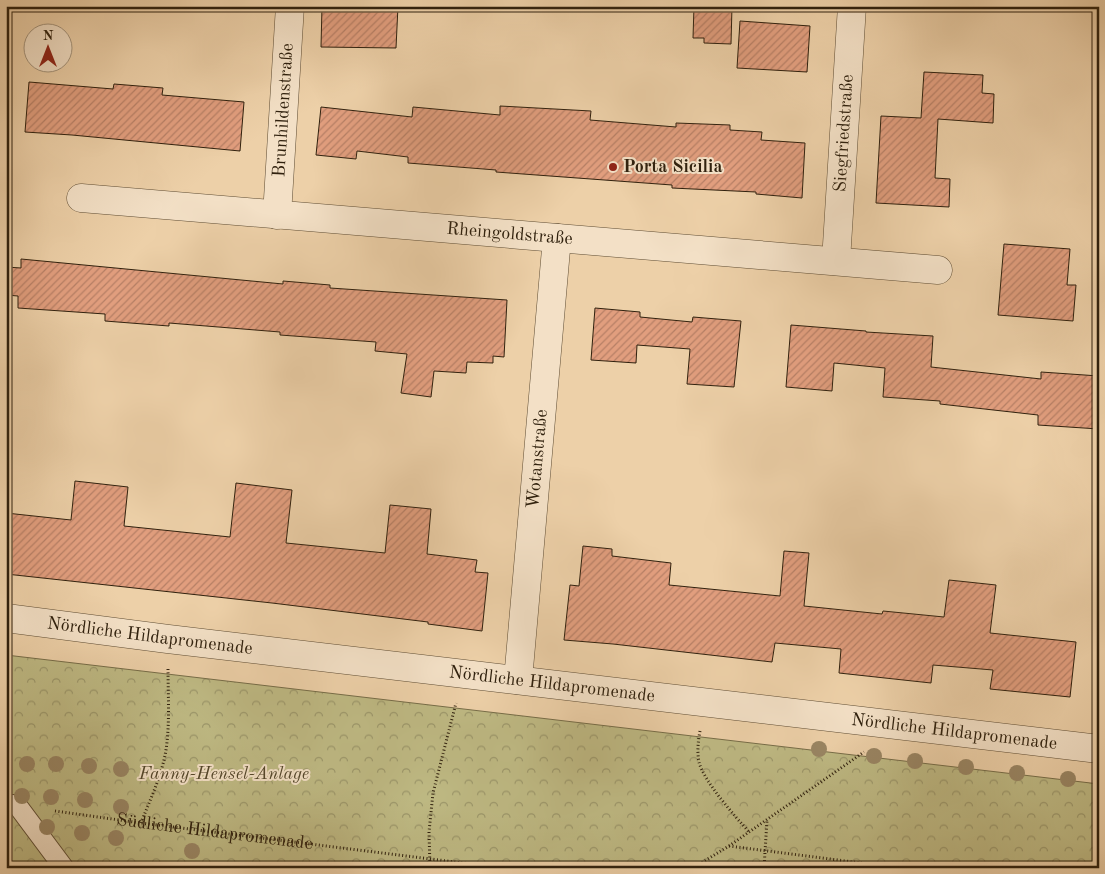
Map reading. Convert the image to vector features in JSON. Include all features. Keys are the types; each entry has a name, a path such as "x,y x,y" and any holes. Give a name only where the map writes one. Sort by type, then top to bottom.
{"street":[{"name":"Brunhildenstraße","path":"277,214 290,6"},
{"name":"Siegfriedstraße","path":"836,261 852,6"},
{"name":"Rheingoldstraße","path":"81,198 938,270"},
{"name":"Wotanstraße","path":"518,680 557,238"},
{"name":"Nördliche Hildapromenade","path":"6,618 168,639 1099,749"}],"lane":[{"path":"12,804 64,868"}],"path":[{"path":"141,823 166,751 168,665"},
{"path":"430,868 429,832 433,793 464,673"},
{"path":"700,729 698,745 699,764 728,808 749,832"},
{"path":"693,868 729,846 868,750"},
{"name":"Südliche Hildapromenade","path":"12,804 141,823 503,868"},
{"path":"764,868 767,820"},
{"path":"729,846 900,868"}],"green space":[{"name":"Fanny-Hensel-Anlage","path":"6,655 1099,784 1099,868 6,868"}],"building":[{"path":"322,6 398,6 396,48 321,47"},
{"path":"694,6 732,6 731,44 704,43 704,38 693,38"},
{"path":"740,21 810,26 807,72 737,68"},
{"path":"924,72 983,75 982,93 994,94 993,123 938,119 935,178 950,179 949,207 876,203 881,116 921,118"},
{"path":"29,82 113,89 114,84 163,88 162,95 244,102 240,151 25,132"},
{"path":"500,106 591,111 590,120 676,127 676,123 730,125 730,130 762,132 761,140 805,143 802,198 756,194 756,192 672,188 672,185 496,172 496,170 408,163 408,157 357,151 356,159 316,155 321,107 412,117 413,107 500,115"},
{"path":"1004,244 1070,249 1067,285 1076,285 1073,321 998,315"},
{"path":"21,259 283,284 283,281 330,285 330,288 507,300 504,357 493,356 493,363 467,362 466,373 434,371 431,397 401,393 407,354 375,351 376,342 280,335 280,332 169,323 169,326 105,321 105,314 18,308 18,296 6,295 6,267 21,268"},
{"path":"595,308 640,312 640,317 692,322 693,317 741,321 734,387 687,384 690,349 637,345 636,363 591,360"},
{"path":"791,325 933,336 931,367 1041,379 1041,372 1099,376 1099,429 1038,425 1038,415 940,404 940,401 883,397 885,368 834,363 832,391 786,387"},
{"path":"75,481 128,487 124,526 230,537 236,483 292,490 286,543 385,553 390,505 431,509 427,554 477,560 475,572 488,573 482,631 428,624 428,622 272,603 6,574 6,513 71,520"},
{"path":"583,546 612,549 612,556 671,563 669,585 780,596 784,551 809,553 804,606 882,614 883,611 944,617 949,580 996,585 990,633 1076,642 1070,697 990,689 993,670 933,665 931,683 839,673 841,649 775,643 772,662 564,640 570,585 579,586"}],"place":[{"name":"Porta Sicilia","path":"613,167"}]}
